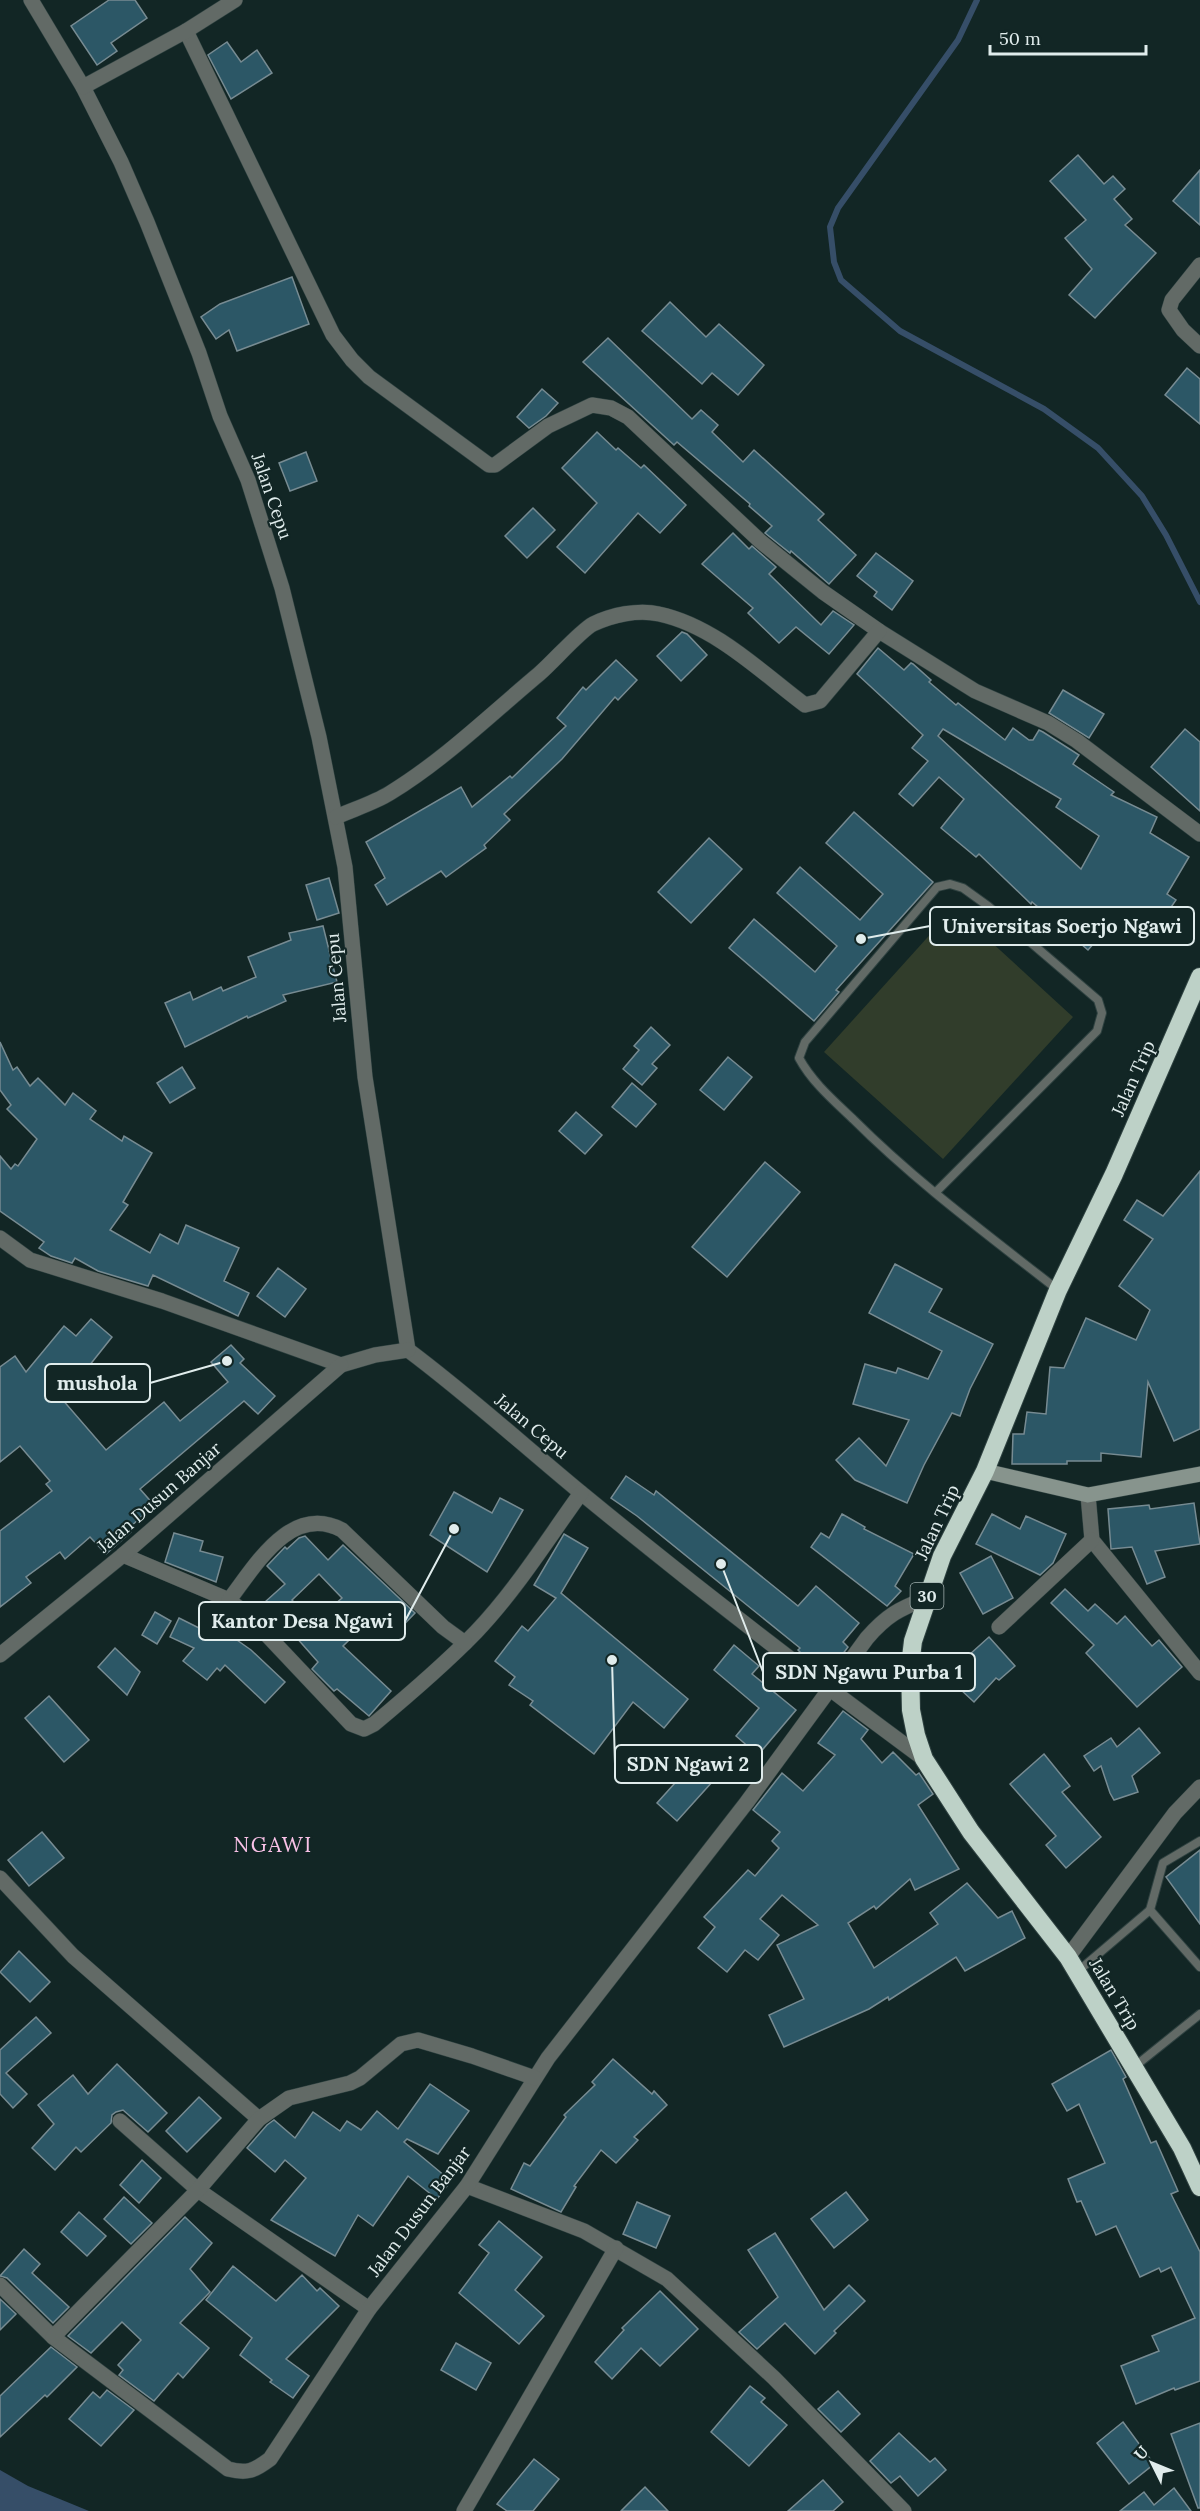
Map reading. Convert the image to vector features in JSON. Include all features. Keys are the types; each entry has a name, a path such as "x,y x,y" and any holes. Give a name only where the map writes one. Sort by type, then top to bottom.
{"highway":[{"name":"Jalan Trip","path":"1200,977 1114,1174 1058,1290 985,1471 942,1556 914,1641 910,1666 911,1710 924,1759 971,1832 1073,1964 1182,2148 1200,2187"}],"main road":[{"path":"985,1471 1088,1495 1200,1474"}],"street":[{"name":"Jalan Cepu","path":"31,0 82,87 121,162 147,222 199,353 220,416 248,480 282,588 336,817 346,879 365,1077 408,1350 581,1492 829,1689 924,1759"},
{"path":"82,87 186,31 234,0"},
{"path":"186,31 333,335 352,360 369,377 489,465 495,465 548,426 592,405 611,408 628,417 760,541 824,592 879,631 975,691 1048,723 1077,741 1200,834"},
{"path":"1200,265 1172,300 1169,310 1183,330 1200,346"},
{"path":"336,817 388,794 424,770 554,661 590,625 611,617 638,612 659,614 707,633 732,649 805,705 813,705 820,701 879,631"},
{"path":"0,1238 30,1260 162,1301 341,1365 375,1354 408,1350"},
{"name":"Jalan Dusun Banjar","path":"0,1655 123,1556 341,1365"},
{"path":"123,1556 229,1600 249,1616 351,1724 364,1729 374,1724 434,1674 465,1643 519,1580 581,1492"},
{"path":"1088,1495 1092,1540 1200,1673"},
{"path":"229,1600 274,1542 307,1522 328,1523 342,1530 443,1627 465,1643"},
{"path":"999,1627 1092,1540"},
{"name":"Jalan Dusun Banjar","path":"0,2285 53,2337 228,2469 246,2473 257,2469 270,2459 369,2309 467,2186 548,2058 747,1802 829,1689 883,1619 927,1598"},
{"path":"1073,1964 1142,1856 1175,1813 1200,1787"},
{"path":"0,1878 73,1956 259,2119"},
{"path":"53,2337 198,2190 259,2119 289,2098 339,2087 360,2078 401,2044 418,2040 437,2044 535,2078"},
{"path":"120,2121 198,2190 369,2309"},
{"path":"467,2186 584,2231 667,2280 774,2378 904,2511"},
{"path":"464,2511 616,2248"}],"lane":[{"path":"935,1193 1097,1031 1102,1013 1098,1000 996,913 963,888 950,884 937,887 805,1042 799,1058 809,1076 877,1143 935,1193 1058,1290"},
{"path":"1073,1964 1150,1910 1163,1863 1200,1841"},
{"path":"1150,1910 1200,1967"},
{"path":"1134,2067 1200,2014"}],"green space":[{"path":"954,908 1073,1017 943,1159 824,1052"}],"water":[{"path":"0,2470 28,2486 89,2511 0,2511"}],"building":[{"path":"109,0 135,0 147,18 111,43 117,51 97,65 71,26"},
{"path":"227,42 241,62 257,50 272,73 231,99 208,55"},
{"path":"1078,155 1104,184 1113,176 1125,189 1114,199 1132,219 1125,225 1156,253 1095,318 1069,295 1092,269 1065,238 1086,220 1050,181"},
{"path":"1200,170 1200,225 1173,201"},
{"path":"292,277 309,324 237,351 229,330 216,339 201,317 220,304"},
{"path":"670,302 706,337 719,324 764,365 738,395 712,373 702,384 642,331"},
{"path":"608,338 692,419 701,410 718,425 712,432 743,462 754,450 824,514 818,520 856,555 829,584 791,551 790,553 765,533 772,526 749,506 750,504 677,442 674,445 583,362"},
{"path":"1187,368 1200,379 1200,424 1165,395"},
{"path":"542,389 558,403 546,416 529,428 517,417"},
{"path":"597,432 616,450 618,448 641,468 644,465 686,505 660,533 638,513 585,573 557,547 597,503 562,468"},
{"path":"306,452 317,481 290,491 279,463"},
{"path":"533,508 555,530 527,558 505,536"},
{"path":"733,533 749,549 752,546 776,567 769,574 821,625 833,611 854,625 829,654 796,627 779,643 748,613 753,608 702,564"},
{"path":"876,553 913,581 892,610 874,596 877,592 857,576"},
{"path":"682,632 687,634 707,655 681,681 657,656"},
{"path":"878,648 904,670 911,663 956,705 958,703 1005,740 1013,728 1029,740 1033,740 1039,730 1043,732 1079,755 1073,764 1114,792 1111,795 1157,817 1150,833 1189,857 1167,894 1176,900 1156,929 1125,908 1088,950 1032,902 1031,904 979,854 976,857 941,828 964,799 939,777 913,806 899,794 928,761 912,748 923,735 857,674","holes":["943,729 1061,799 1056,807 1099,836 1081,869 938,736"]},
{"path":"616,660 637,680 618,700 615,697 562,759 504,814 510,820 484,845 486,848 446,877 441,871 387,905 375,885 385,878 366,842 461,787 472,807 510,776 512,778 566,726 557,718 583,687 586,690"},
{"path":"1063,690 1104,714 1089,738 1049,713"},
{"path":"1185,729 1200,742 1200,811 1151,767"},
{"path":"854,812 933,882 836,990 839,992 814,1021 729,948 754,919 815,972 837,946 777,893 800,867 860,920 883,894 826,843"},
{"path":"709,838 742,869 691,923 658,892"},
{"path":"329,878 339,913 317,920 306,885"},
{"path":"323,926 337,982 283,995 286,1001 248,1018 247,1016 185,1047 165,1003 190,992 193,1000 221,987 223,991 256,977 248,957 291,940 289,933"},
{"path":"651,1027 670,1045 652,1064 657,1068 642,1085 623,1069 639,1050 634,1046"},
{"path":"0,1042 13,1070 17,1067 30,1086 38,1078 65,1105 73,1093 96,1111 90,1119 122,1141 124,1136 152,1153 123,1202 128,1205 110,1230 150,1253 160,1234 178,1244 186,1225 239,1248 224,1281 249,1293 238,1316 153,1275 148,1286 98,1271 75,1258 72,1263 51,1256 39,1248 44,1242 0,1211 0,1156 11,1169 15,1164 18,1166 37,1139 7,1109 11,1105 0,1090"},
{"path":"728,1057 752,1077 724,1110 700,1090"},
{"path":"182,1067 195,1088 170,1103 157,1083"},
{"path":"632,1083 656,1104 636,1127 612,1107"},
{"path":"576,1112 602,1135 585,1154 559,1131"},
{"path":"765,1162 800,1192 727,1277 692,1247"},
{"path":"1200,1171 1200,1429 1174,1441 1148,1382 1141,1457 1101,1453 1101,1461 1067,1461 1067,1464 1012,1464 1013,1434 1024,1434 1027,1412 1046,1414 1050,1367 1064,1368 1086,1318 1136,1340 1150,1310 1119,1286 1153,1239 1124,1220 1137,1200 1163,1216"},
{"path":"895,1264 942,1289 929,1312 993,1344 970,1389 960,1416 952,1413 907,1503 855,1480 836,1460 859,1438 886,1466 909,1420 853,1404 865,1364 896,1373 898,1368 928,1379 942,1351 869,1313"},
{"path":"278,1268 306,1289 285,1317 257,1296"},
{"path":"91,1319 112,1337 66,1395 61,1398 106,1450 164,1402 180,1421 228,1382 211,1362 231,1345 244,1359 240,1363 275,1396 258,1414 244,1401 140,1489 154,1505 128,1529 131,1532 106,1554 90,1537 65,1559 60,1552 26,1577 31,1583 0,1607 0,1531 52,1491 46,1484 50,1481 20,1446 0,1462 0,1367 15,1356 26,1372 64,1326 76,1336"},
{"path":"626,1476 654,1495 656,1491 798,1606 816,1586 859,1623 843,1642 848,1647 839,1659 825,1673 798,1650 800,1648 637,1516 611,1498"},
{"path":"454,1492 492,1513 500,1498 523,1510 487,1572 430,1535"},
{"path":"1194,1503 1200,1544 1155,1551 1165,1577 1147,1584 1132,1547 1111,1549 1108,1509 1149,1505 1150,1509"},
{"path":"842,1514 865,1527 864,1529 914,1554 895,1586 901,1591 887,1606 811,1547 821,1533 829,1538"},
{"path":"992,1514 1020,1529 1026,1516 1066,1534 1053,1563 1040,1575 976,1544"},
{"path":"174,1533 203,1541 200,1551 223,1557 216,1582 165,1562"},
{"path":"564,1534 588,1548 561,1593 688,1699 664,1728 633,1702 594,1754 530,1705 533,1701 509,1685 515,1677 495,1661 522,1626 528,1631 556,1598 534,1585"},
{"path":"305,1536 328,1560 343,1545 415,1613 391,1638 371,1619 343,1646 391,1691 369,1716 337,1689 334,1691 312,1669 318,1662 265,1602 285,1584 267,1566 285,1547 287,1549 299,1538","holes":["319,1574 342,1598 313,1623 292,1600"]},
{"path":"991,1556 1013,1598 983,1614 960,1573"},
{"path":"1065,1589 1088,1611 1095,1604 1117,1624 1125,1616 1152,1646 1159,1640 1182,1667 1137,1707 1086,1653 1094,1645 1051,1603"},
{"path":"155,1612 171,1621 157,1644 142,1635"},
{"path":"179,1618 203,1630 210,1621 251,1650 285,1682 265,1703 225,1665 220,1671 217,1668 207,1680 183,1661 194,1648 170,1637"},
{"path":"989,1637 1015,1666 999,1680 996,1678 974,1702 946,1676 967,1653 969,1655"},
{"path":"734,1645 759,1666 752,1674 796,1710 758,1755 736,1736 759,1708 714,1670"},
{"path":"115,1648 140,1672 127,1695 98,1667"},
{"path":"49,1696 89,1740 64,1762 25,1718"},
{"path":"843,1711 868,1730 861,1739 882,1763 893,1752 916,1775 919,1773 933,1794 918,1805 959,1869 915,1890 910,1879 876,1909 874,1906 848,1923 874,1968 938,1924 930,1913 967,1883 998,1918 1012,1911 1025,1938 965,1971 956,1957 889,2000 888,1997 869,2009 784,2047 769,2015 804,1999 777,1945 818,1925 782,1895 760,1919 779,1935 758,1960 745,1950 727,1972 698,1948 715,1927 704,1917 748,1870 755,1876 779,1848 772,1841 780,1832 753,1810 782,1773 803,1791 835,1755 818,1743"},
{"path":"1139,1728 1160,1753 1132,1776 1138,1792 1114,1800 1101,1766 1094,1771 1084,1756 1111,1738 1117,1747"},
{"path":"1044,1754 1070,1786 1062,1792 1101,1837 1066,1868 1046,1845 1056,1836 1010,1784"},
{"path":"693,1763 713,1781 677,1821 657,1803"},
{"path":"42,1832 64,1858 29,1886 8,1860"},
{"path":"1200,1850 1200,1924 1166,1877"},
{"path":"19,1951 50,1982 30,2002 0,1972"},
{"path":"36,2017 51,2033 6,2073 27,2094 13,2108 0,2094 0,2050"},
{"path":"1111,2050 1126,2077 1123,2079 1151,2143 1156,2141 1178,2191 1171,2194 1200,2252 1200,2381 1175,2390 1174,2388 1136,2404 1121,2366 1159,2351 1152,2336 1195,2318 1171,2267 1161,2272 1159,2268 1140,2277 1116,2226 1096,2235 1081,2201 1077,2202 1068,2179 1105,2163 1079,2104 1067,2111 1052,2084"},
{"path":"613,2059 652,2094 654,2091 667,2105 634,2137 638,2140 616,2163 601,2150 574,2186 576,2187 561,2212 511,2189 524,2163 530,2166 566,2117 564,2115 595,2085 592,2082"},
{"path":"117,2064 167,2113 148,2132 123,2110 116,2112 112,2115 111,2123 81,2152 76,2147 55,2170 32,2148 54,2124 38,2105 73,2075 88,2094"},
{"path":"430,2084 469,2111 438,2154 407,2139 404,2142 451,2181 437,2199 408,2176 373,2226 358,2215 335,2256 271,2220 306,2178 285,2160 275,2172 247,2148 267,2125 274,2120 295,2138 313,2112 340,2131 347,2121 361,2130 377,2111 398,2129"},
{"path":"199,2097 221,2118 187,2152 166,2131"},
{"path":"142,2160 161,2178 139,2203 120,2185"},
{"path":"846,2192 868,2220 834,2248 811,2219"},
{"path":"124,2197 152,2223 131,2244 104,2219"},
{"path":"637,2202 670,2216 656,2248 623,2234"},
{"path":"79,2212 106,2236 87,2256 61,2232"},
{"path":"185,2217 212,2243 190,2269 210,2292 180,2323 209,2348 183,2378 178,2373 154,2401 119,2375 123,2370 118,2365 141,2340 122,2322 91,2353 68,2336"},
{"path":"499,2221 542,2257 515,2290 544,2316 519,2344 459,2293 489,2253 479,2245"},
{"path":"775,2233 824,2310 849,2285 865,2301 834,2331 836,2333 815,2354 785,2323 757,2349 739,2332 778,2297 748,2250"},
{"path":"24,2249 40,2264 32,2273 69,2307 53,2323 7,2278 0,2276"},
{"path":"233,2266 276,2301 302,2275 317,2291 320,2288 339,2306 286,2359 309,2376 293,2398 270,2382 272,2380 240,2355 252,2338 206,2300"},
{"path":"660,2291 698,2329 660,2366 641,2348 612,2379 595,2362 624,2330 622,2328"},
{"path":"0,2299 16,2314 0,2330"},
{"path":"456,2343 491,2363 476,2390 441,2370"},
{"path":"51,2347 77,2367 47,2397 45,2395 0,2437 0,2396"},
{"path":"750,2386 765,2398 761,2402 787,2425 749,2466 711,2432"},
{"path":"107,2390 134,2410 101,2446 69,2419 93,2392 100,2398"},
{"path":"838,2391 860,2414 841,2432 818,2409"},
{"path":"1123,2422 1154,2464 1129,2484 1097,2443"},
{"path":"1200,2423 1200,2508 1198,2508 1171,2434"},
{"path":"899,2433 930,2462 935,2458 946,2470 918,2496 900,2476 891,2483 870,2461"},
{"path":"534,2459 559,2479 533,2511 507,2511 497,2504"},
{"path":"823,2480 843,2502 833,2511 788,2511"},
{"path":"645,2487 668,2511 621,2511"},
{"path":"1174,2488 1191,2511 1120,2511 1144,2492 1154,2505"}],"waterway":[{"path":"977,0 958,40 838,208 830,227 834,262 841,280 900,331 1044,409 1098,448 1142,496 1166,535 1200,602"}],"place":[{"name":"Universitas Soerjo Ngawi","path":"861,939"},
{"name":"mushola","path":"227,1361"},
{"name":"Kantor Desa Ngawi","path":"454,1529"},
{"name":"SDN Ngawu Purba 1","path":"721,1564"},
{"name":"SDN Ngawi 2","path":"612,1660"}],"district":[{"name":"NGAWI","path":"273,1844"}]}
